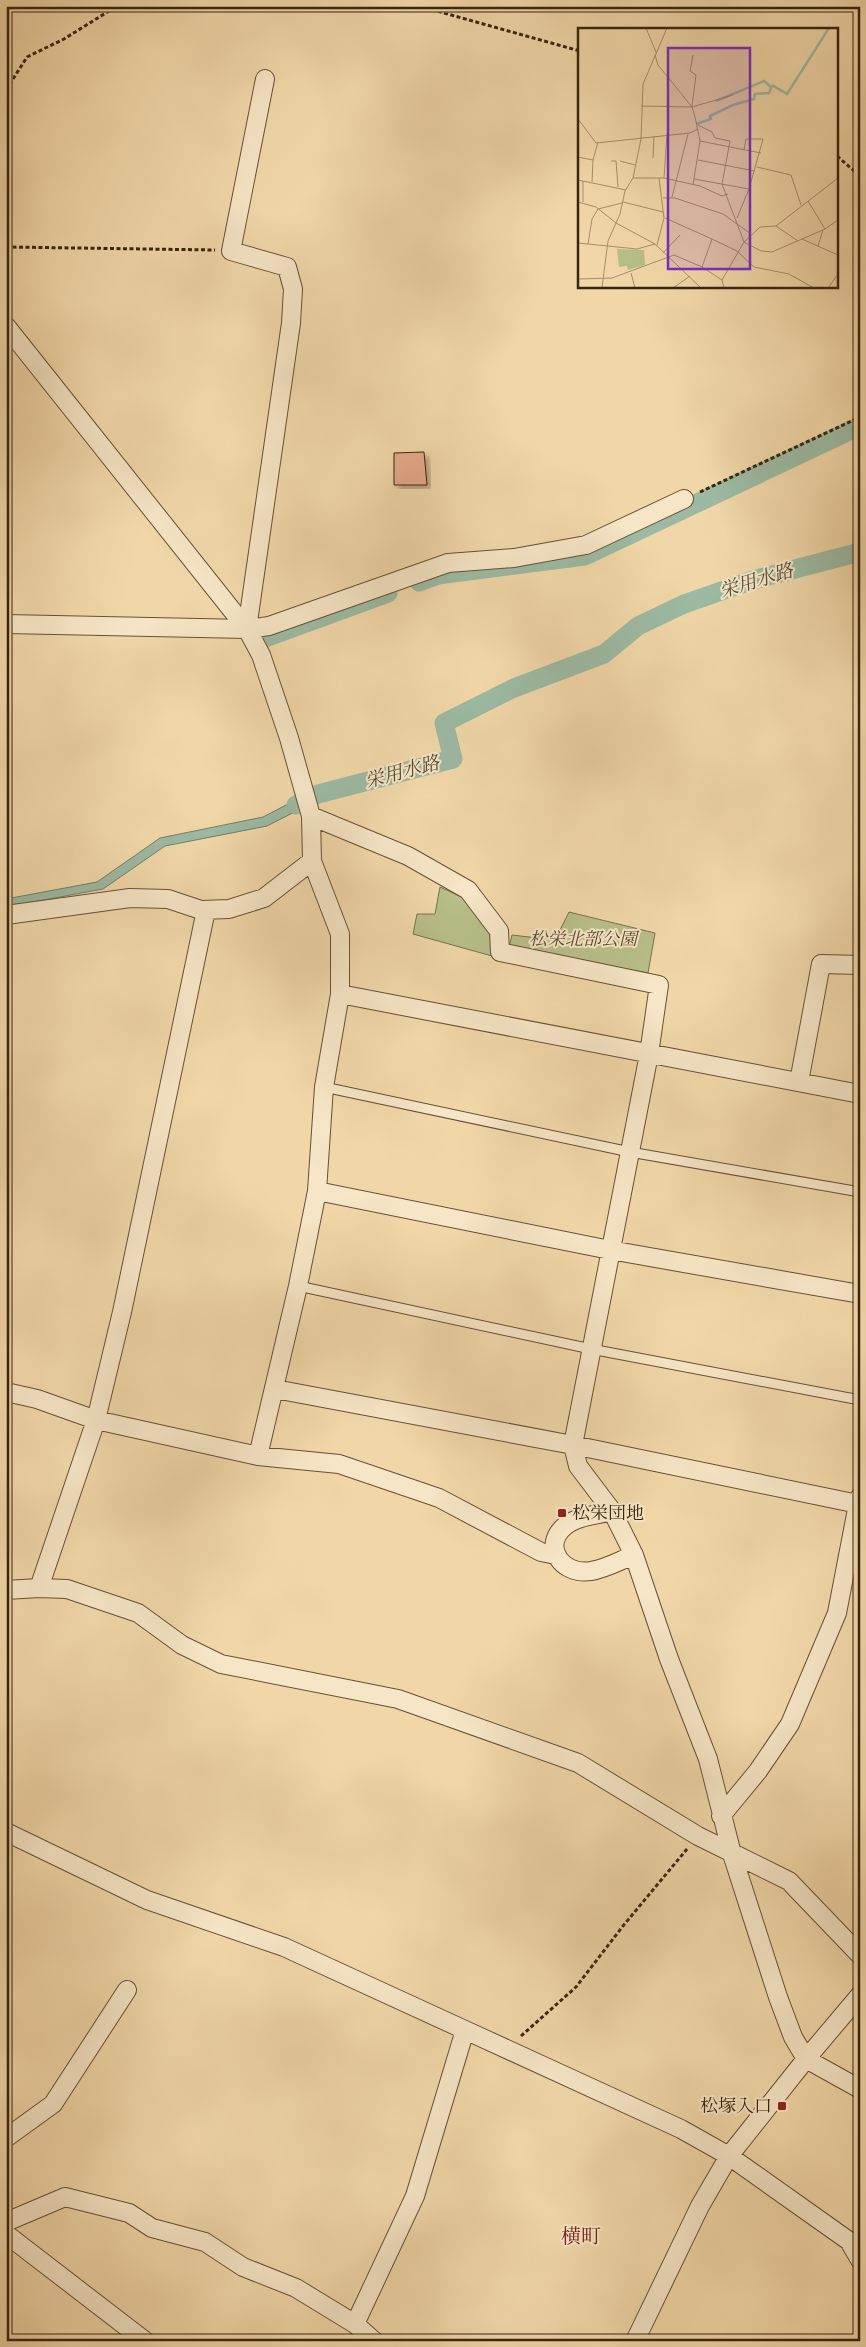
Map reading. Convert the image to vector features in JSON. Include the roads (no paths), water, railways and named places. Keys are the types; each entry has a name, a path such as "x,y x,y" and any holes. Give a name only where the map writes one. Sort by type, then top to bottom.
{"street":[{"path":"247,629 290,323 293,289 287,267 231,251 265,79"},
{"path":"6,326 247,629 261,655 289,738 311,816 312,861 340,934 340,994 324,1087 317,1191 298,1286 258,1456"},
{"path":"6,624 247,629 269,626 448,563 514,558 586,545 684,499"},
{"path":"311,816 408,856 468,890 498,931 500,952 659,985 649,1054 573,1445 578,1466 612,1511 634,1555 670,1659 708,1759 732,1854 778,1997 794,2037 806,2059 860,2088"},
{"path":"6,915 130,898 168,900 206,910 229,909 264,898 312,861"},
{"path":"39,1588 96,1420 122,1312 206,910"},
{"path":"799,1082 821,964 860,965"},
{"path":"340,994 860,1094"},
{"path":"317,1191 610,1250 860,1294"},
{"path":"275,1389 859,1500 837,1613 790,1724 758,1771 721,1816"},
{"path":"6,1392 37,1399 96,1420 258,1456 339,1464 439,1498 541,1552 556,1555"},
{"path":"612,1511 573,1520 563,1527 556,1545 556,1555 561,1564 568,1569 579,1572 592,1571 634,1555"},
{"path":"6,1590 67,1589 138,1613 182,1645 222,1664 398,1699 578,1763 698,1836 789,1881 860,1955"},
{"path":"6,1832 147,1900 284,1947 681,2129 729,2156 849,2241 860,2260"},
{"path":"6,2138 54,2104 126,1990"},
{"path":"635,2341 700,2206 729,2156 860,1995"},
{"path":"355,2324 414,2196 465,2030"},
{"path":"6,2222 65,2197 129,2212 152,2228 205,2242 243,2267 296,2288 355,2324 374,2341"},
{"path":"6,2234 145,2341"}],"lane":[{"path":"324,1087 630,1152 860,1192"},
{"path":"298,1286 591,1349 860,1400"}],"waterway":[{"path":"419,582 438,575 585,556 860,426"},
{"name":"栄用水路","path":"296,805 318,794 453,759 444,723 514,688 604,654 638,626 684,604 753,580 860,552"},
{"path":"265,638 388,593"}],"place":[{"name":"松栄団地","path":"562,1513"},
{"name":"松塚入口","path":"782,2106"}],"district":[{"name":"横町","path":"581,2236"}],"park label":[{"name":"松栄北部公園","path":"583,939"}]}
